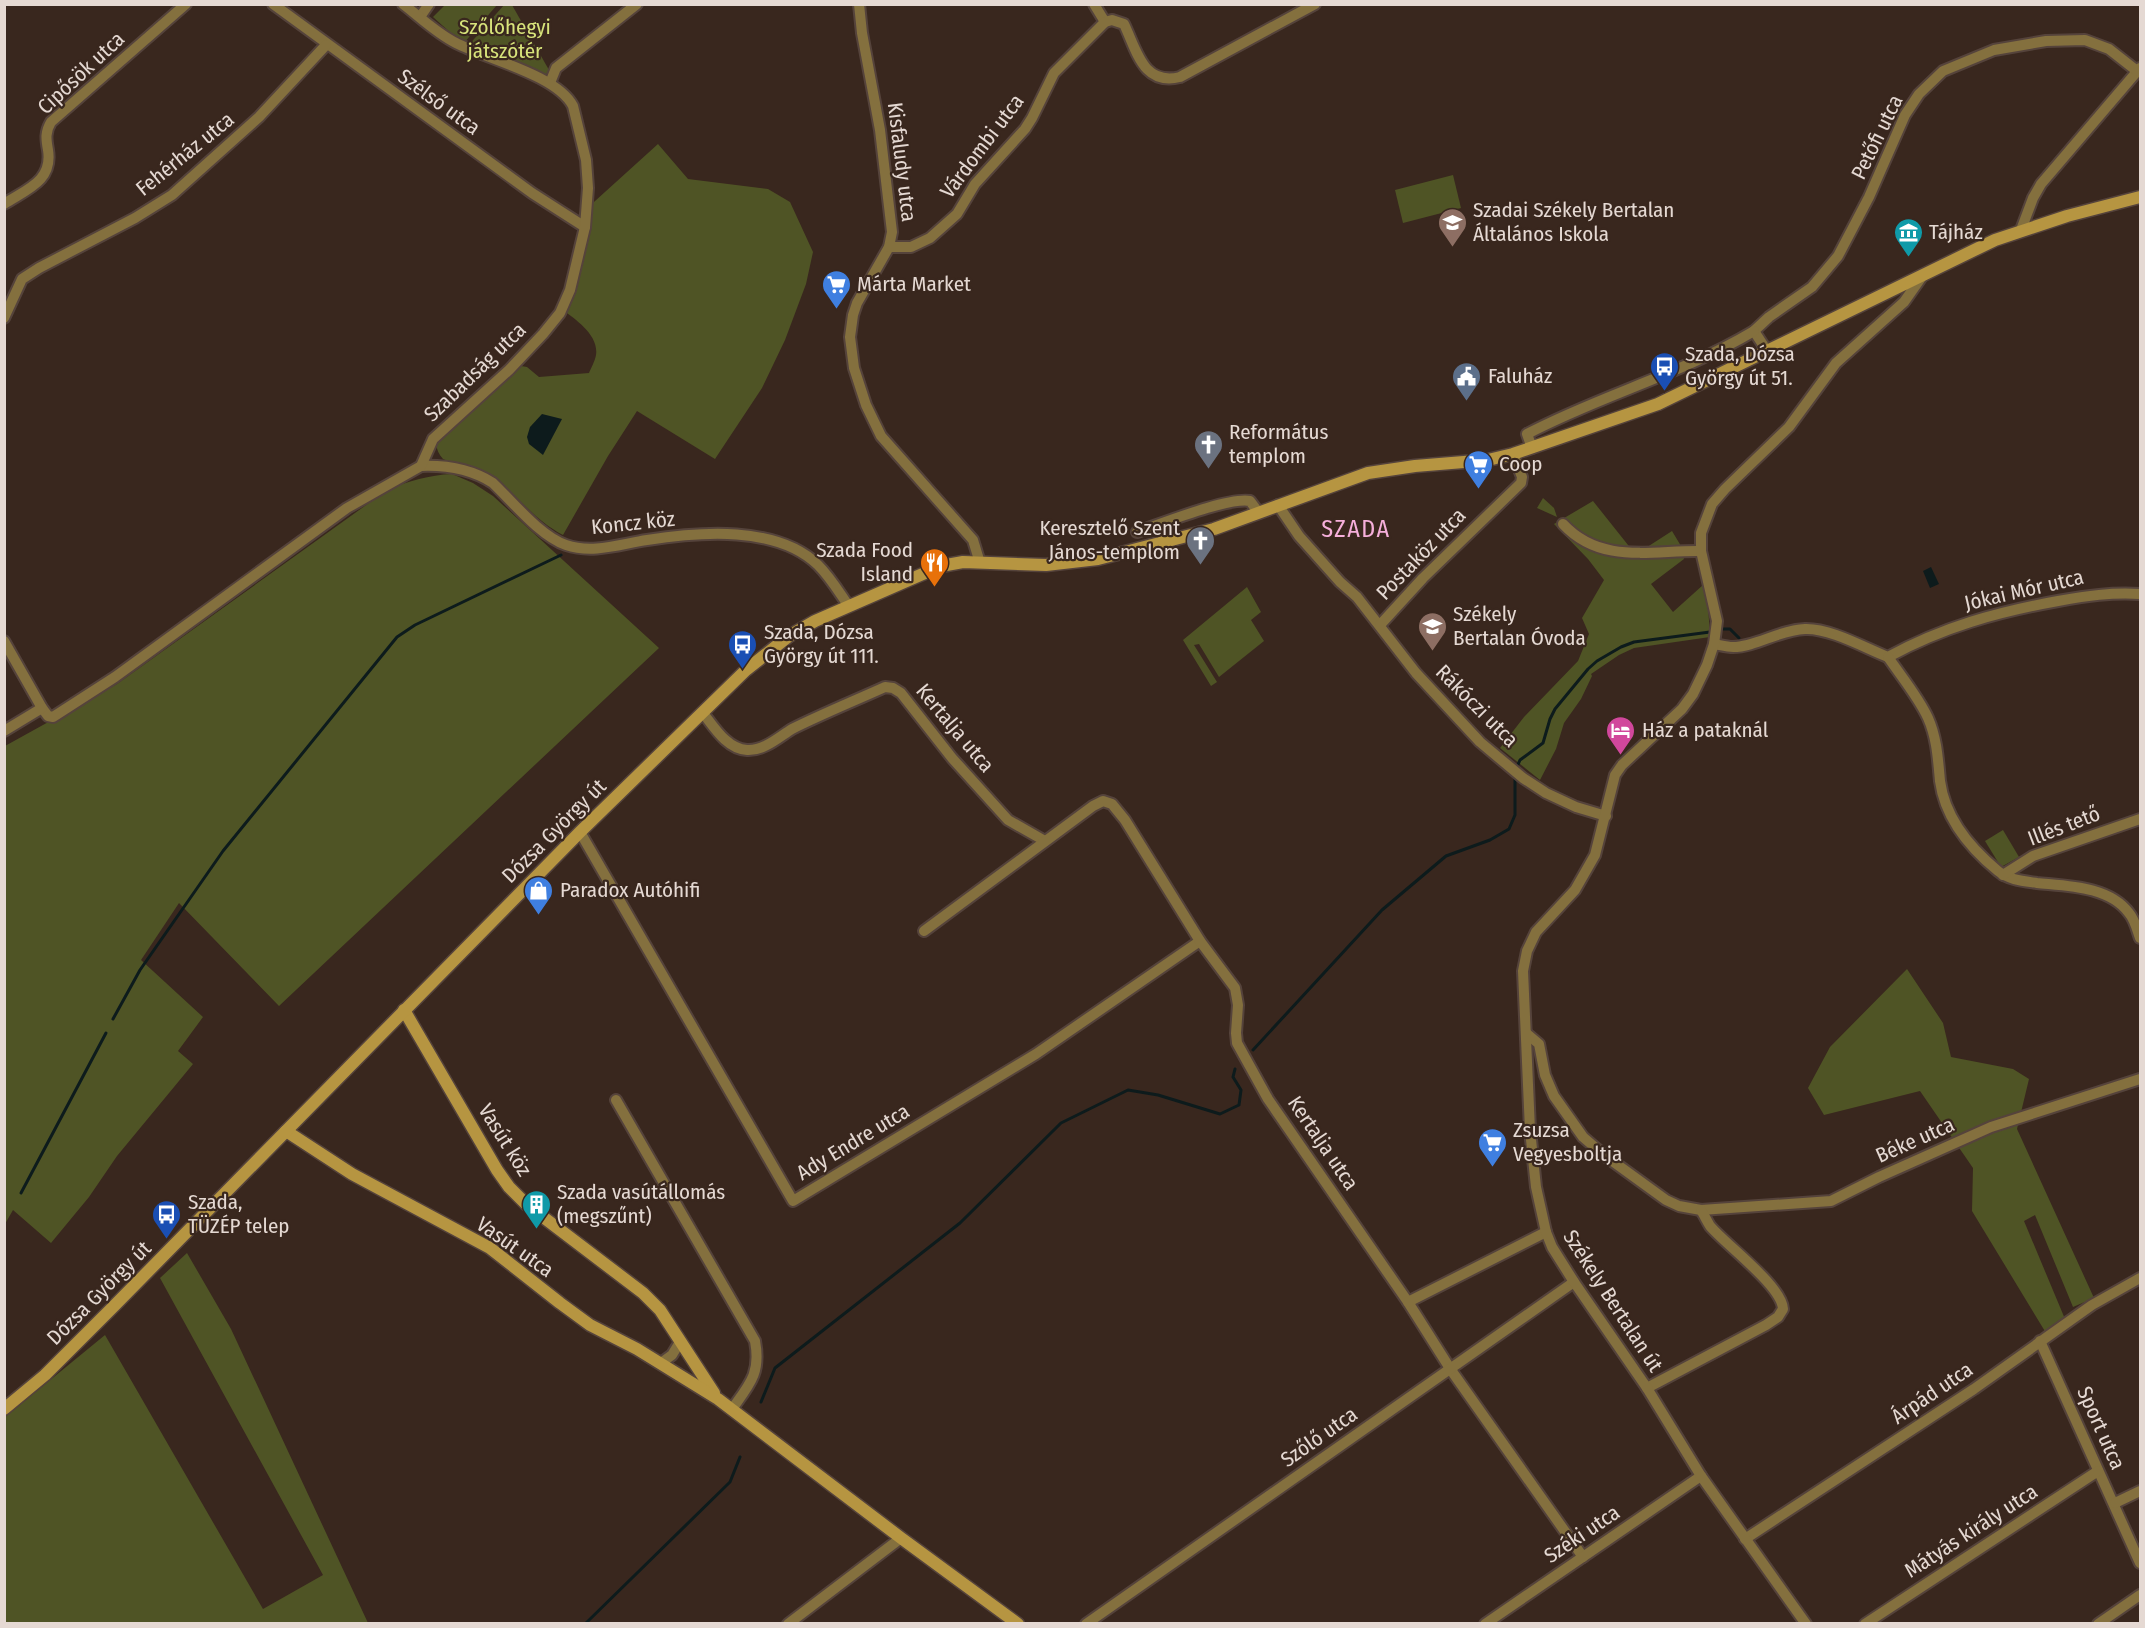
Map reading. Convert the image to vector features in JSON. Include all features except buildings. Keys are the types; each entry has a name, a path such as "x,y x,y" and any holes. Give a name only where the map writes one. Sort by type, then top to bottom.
{"main road":[{"name":"Dózsa György út","path":"4,1409 59,1361 580,832 746,670 789,636 848,605 940,566 963,562 1047,565 1091,560 1204,532 1368,473 1413,466 1488,460 1532,448 1658,404 1968,252 2021,230 2140,197"},
{"name":"Vasút köz","path":"404,1010 497,1170 509,1186 526,1204 643,1293 660,1310 718,1399"},
{"name":"Vasút utca","path":"286,1131 352,1174 490,1248 590,1324 661,1363 718,1399 901,1538 1018,1623"}],"street":[{"name":"Cipősök utca","path":"4,204 46,174 50,163 46,134 51,122 186,4"},
{"name":"Szélső utca","path":"273,4 326,45 532,193 585,227"},
{"name":"Szabadság utca","path":"403,4 441,35 550,83 569,98 586,160 588,188 585,227 570,290 560,313 509,370 433,439 421,466"},
{"path":"420,17 429,4"},
{"path":"550,83 555,68 637,4"},
{"name":"Kisfaludy utca","path":"859,4 862,33 880,130 892,232 889,247 857,303 853,315 850,337 854,368 866,405 881,436 973,540 980,563"},
{"path":"1095,4 1105,22 1112,20 1124,24 1144,66 1152,76 1163,80 1180,77 1315,4"},
{"name":"Várdombi utca","path":"889,247 911,247 930,238 957,214 975,184 1025,129 1054,74 1105,22"},
{"name":"Petőfi utca","path":"1754,331 1768,317 1812,287 1838,256 1869,197 1905,115 1919,94 1943,71 1994,50 2046,41 2085,40 2109,49 2139,70"},
{"name":"Fehérház utca","path":"4,318 22,279 135,218 172,195 259,117 326,45"},
{"path":"2021,230 2041,184 2139,70"},
{"name":"Székely Bertalan út","path":"1806,1623 1701,1476 1647,1388 1552,1247 1546,1232 1536,1187 1530,1130 1523,971 1527,951 1536,932 1562,906 1586,874 1595,855 1616,775 1623,765 1682,709 1693,694 1707,664 1714,644 1717,621 1716,608 1701,551 1701,533 1712,504 1789,427 1836,363 1904,302 1923,274"},
{"path":"1532,448 1527,434 1551,421 1642,382 1692,365 1754,331 1767,351"},
{"name":"Postaköz utca","path":"1380,625 1523,480 1513,454"},
{"path":"4,641 42,708 48,716 53,717 115,677 357,502 421,466"},
{"name":"Koncz köz","path":"421,466 457,468 484,477 544,532 565,545 574,547 604,548 648,540 721,534 751,536 773,541 790,547 818,565 848,605"},
{"path":"1137,532 1214,507 1244,500 1250,501 1259,513"},
{"name":"Rákóczi utca","path":"1278,505 1299,536 1340,582 1357,597 1416,673 1480,742 1523,778 1562,801 1606,816"},
{"path":"1563,524 1581,540 1624,553 1701,551"},
{"name":"Jókai Mór utca","path":"1888,657 1955,626 2010,609 2116,592 2140,594"},
{"path":"1714,644 1733,647 1780,632 1806,629 1825,632 1888,657 1928,718 1936,747 1941,784 1949,811 1958,828 1981,855 2003,875 2015,880 2075,887 2101,893 2120,903 2131,915 2140,938"},
{"name":"Kertalja utca","path":"703,713 719,734 734,747 748,750 762,748 792,730 885,687 893,688 901,693 952,758 1008,820 1045,841"},
{"path":"4,731 42,708"},
{"name":"Kertalja utca","path":"924,932 1093,806 1103,801 1112,804 1125,820 1200,941 1235,988 1238,1005 1237,1043 1268,1099 1408,1302 1450,1370 1583,1557"},
{"name":"Illés tető","path":"2003,875 2033,856 2140,819"},
{"name":"Ady Endre utca","path":"580,832 793,1201 1035,1054 1200,941"},
{"name":"Béke utca","path":"1526,1033 1539,1044 1545,1074 1554,1096 1583,1137 1666,1200 1679,1206 1701,1210 1831,1201 1991,1127 2140,1079"},
{"path":"616,1100 755,1341 758,1366 746,1390 732,1409"},
{"path":"1647,1388 1766,1325 1778,1317 1783,1309 1780,1298 1771,1286 1710,1225 1701,1210"},
{"path":"1408,1302 1546,1232"},
{"name":"Árpád utca","path":"1745,1539 1974,1389 2092,1305 2140,1278"},
{"name":"Szőlő utca","path":"1086,1623 1574,1282"},
{"name":"Sport utca","path":"2040,1341 2098,1471 2115,1503 2140,1563"},
{"path":"661,1363 672,1355 680,1342"},
{"name":"Mátyás király utca","path":"1865,1623 2098,1471"},
{"name":"Széki utca","path":"1485,1623 1701,1476"},
{"path":"2115,1503 2140,1491"},
{"path":"788,1623 901,1538"},
{"path":"2098,1623 2140,1595"}],"green space":[{"path":"445,5 497,5 463,44 433,17"},
{"name":"Szőlőhegyi játszótér","path":"504,5 512,5 549,70 544,79 467,47"},
{"path":"658,144 688,179 768,189 790,202 813,252 806,284 785,340 762,388 715,459 637,411 608,456 563,535 542,521 487,474 443,459 437,449 437,441 521,366 527,367 539,377 589,373 596,355 594,341 586,329 563,310 579,274 584,239 584,211"},
{"path":"1453,175 1461,208 1403,223 1395,190"},
{"path":"452,474 473,483 493,496 659,648 279,1006 179,903 141,960 203,1017 178,1051 193,1064 117,1156 89,1197 51,1243 13,1210 5,1224 5,746 117,684 387,490 419,479"},
{"path":"1543,498 1554,508 1557,517 1537,508"},
{"path":"1593,501 1632,550 1641,551 1672,531 1681,546 1684,559 1651,584 1673,612 1703,585 1708,604 1710,637 1634,648 1591,674 1581,699 1564,723 1556,749 1540,780 1500,748 1524,717 1578,661 1589,634 1582,618 1604,580 1588,559 1554,524"},
{"path":"1247,587 1261,612 1251,620 1264,641 1219,677 1199,644 1194,645 1217,682 1211,686 1183,640"},
{"path":"2003,830 2019,857 2001,867 1985,841"},
{"path":"1907,969 1943,1023 1951,1057 2013,1069 2029,1079 2017,1129 2094,1298 2073,1307 2035,1215 2024,1221 2065,1319 2046,1333 1972,1211 1973,1168 1920,1091 1824,1115 1808,1088 1830,1047"},
{"path":"187,1253 231,1329 368,1623 5,1623 5,1417 105,1335 263,1609 323,1575 160,1278"}],"shaded area":[{"path":"542,414 562,419 543,455 529,444 527,437 530,427"},
{"path":"1931,567 1939,584 1930,588 1923,571"}],"waterway":[{"path":"113,1019 140,970 223,851 397,637 415,625 561,555"},
{"path":"1723,629 1730,629 1739,638"},
{"path":"1516,769 1520,760 1543,743 1555,709 1597,661 1634,642 1710,632"},
{"path":"1253,1050 1382,910 1446,856 1490,840 1509,829 1515,815 1515,775"},
{"path":"21,1193 106,1033"},
{"path":"761,1402 775,1368 960,1223 1061,1123 1128,1090 1158,1095 1220,1114 1239,1105 1241,1090 1233,1077 1235,1069"},
{"path":"585,1624 730,1482 740,1457"}],"place":[{"name":"Szadai Székely Bertalan Általános Iskola","path":"1452,248"},
{"name":"Tájház","path":"1908,258"},
{"name":"Márta Market","path":"836,310"},
{"name":"Szada, Dózsa György út 51.","path":"1664,392"},
{"name":"Faluház","path":"1467,402"},
{"name":"Református templom","path":"1208,470"},
{"name":"Coop","path":"1478,490"},
{"name":"Keresztelő Szent János-templom","path":"1201,566"},
{"name":"Szada Food Island","path":"934,588"},
{"name":"Székely Bertalan Óvoda","path":"1432,652"},
{"name":"Szada, Dózsa György út 111.","path":"743,670"},
{"name":"Ház a pataknál","path":"1621,756"},
{"name":"Paradox Autóhifi","path":"539,916"},
{"name":"Zsuzsa Vegyesboltja","path":"1492,1168"},
{"name":"Szada vasútállomás (megszűnt)","path":"536,1230"},
{"name":"Szada, TÜZÉP telep","path":"167,1240"}],"district":[{"name":"SZADA","path":"1356,529"}]}
